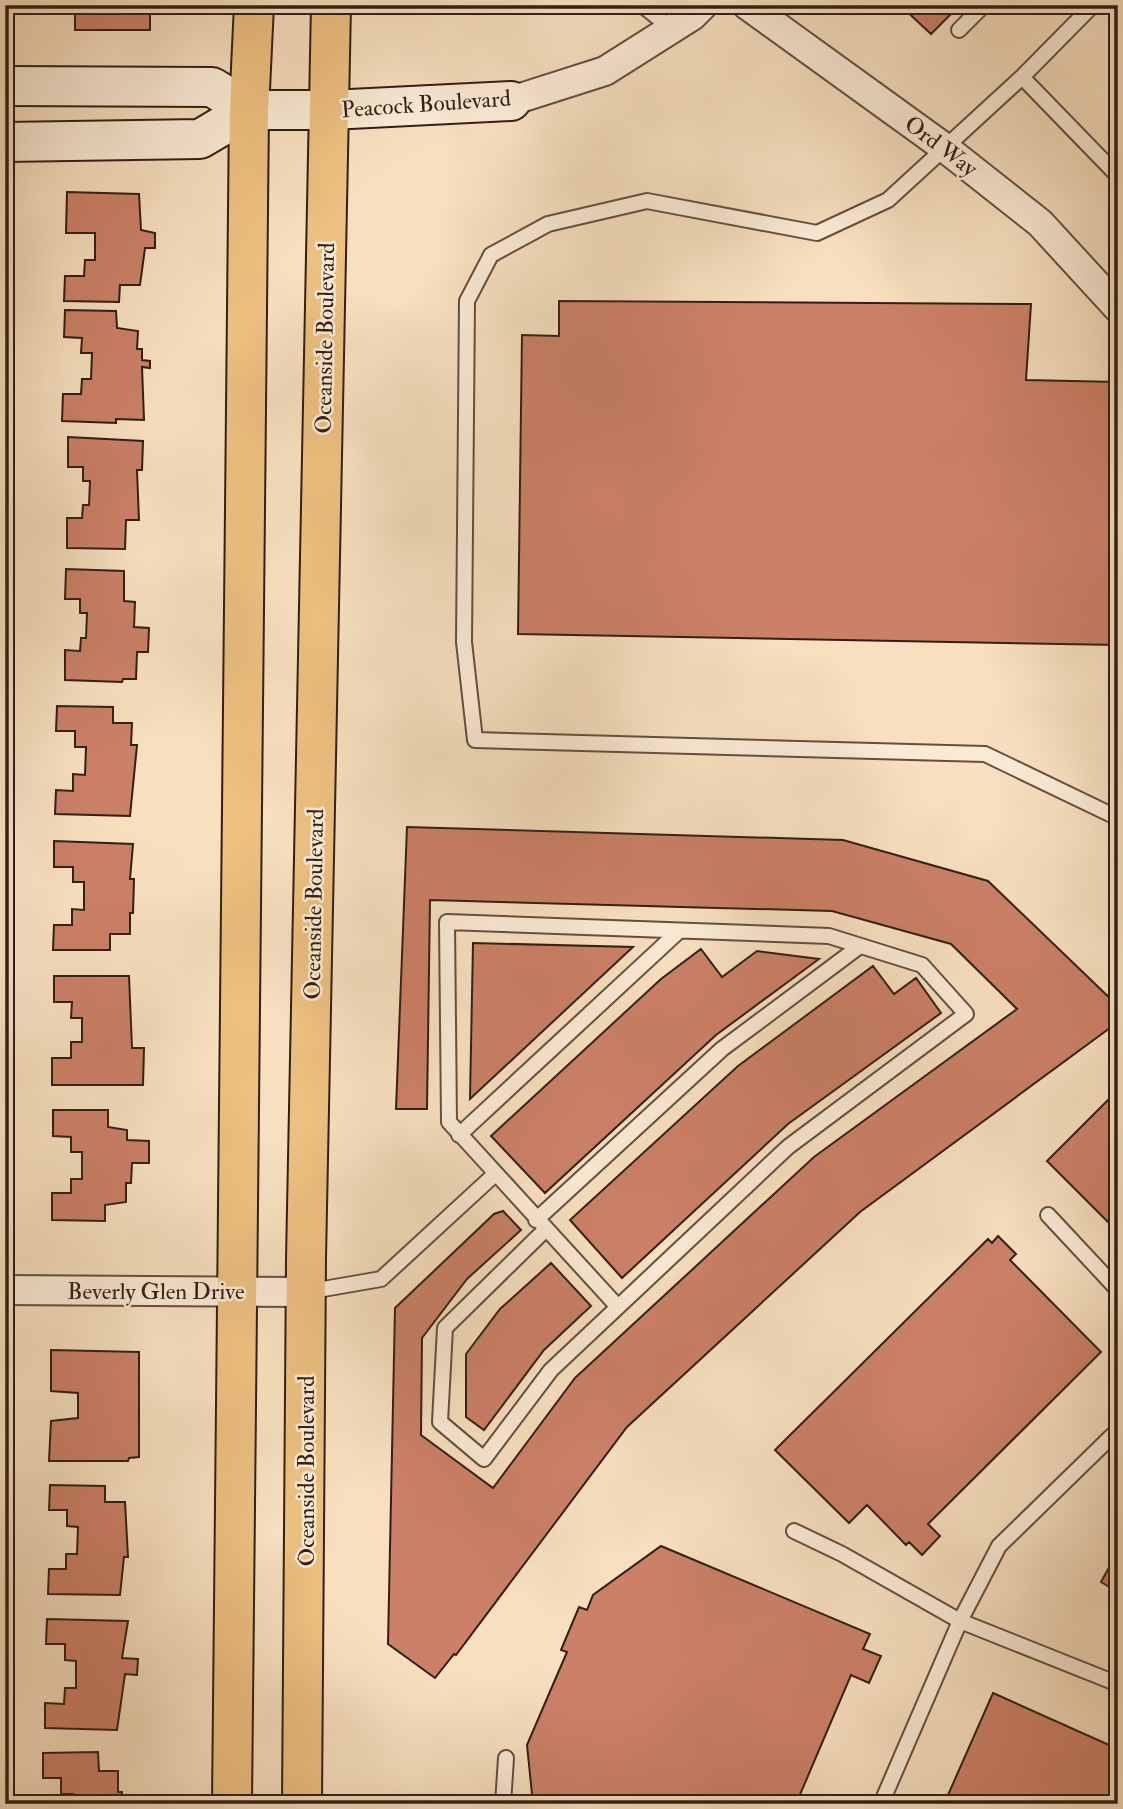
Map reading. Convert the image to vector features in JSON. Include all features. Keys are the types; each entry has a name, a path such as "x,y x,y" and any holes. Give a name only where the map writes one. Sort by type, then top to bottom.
{"main road":[{"path":"232,1804 249,110 254,5"},
{"name":"Oceanside Boulevard","path":"302,1804 306,1292 331,5"}],"street":[{"name":"Peacock Boulevard","path":"249,110 330,110 511,101 605,71 672,29 703,5"},
{"name":"Ord Way","path":"747,5 945,148 1040,223 1118,308"},
{"path":"5,86 212,87 249,110 200,139 5,142"},
{"name":"Beverly Glen Drive","path":"5,1290 306,1292"}],"lane":[{"path":"642,5 672,29"},
{"path":"959,30 984,5"},
{"path":"1093,5 1022,77 888,200 817,233 647,201 548,224 491,255 467,301 464,642 475,740 985,754 1118,818"},
{"path":"1022,77 1118,176"},
{"path":"618,1307 541,1225 495,1175 449,1122 447,922 829,936 922,965 966,1014 788,1147 618,1307 551,1370 484,1459 440,1422 445,1328 541,1225 722,1049 860,946"},
{"path":"460,1135 679,931"},
{"path":"306,1292 381,1279 495,1175"},
{"path":"1048,1215 1118,1290"},
{"path":"880,1804 960,1620 999,1546 1118,1430"},
{"path":"794,1531 842,1554 960,1620 1118,1684"},
{"path":"503,1804 506,1758"}],"building":[{"path":"75,5 150,5 150,30 75,30"},
{"path":"900,5 960,5 931,34"},
{"path":"67,192 139,194 141,230 155,233 155,248 145,248 140,285 120,285 119,302 64,301 65,276 84,276 85,260 95,260 95,233 66,233"},
{"path":"559,301 1031,304 1026,380 1118,382 1118,645 518,634 522,335 559,336"},
{"path":"65,310 116,311 117,328 138,331 137,349 142,349 142,360 150,361 150,368 142,367 144,420 116,419 116,423 62,421 63,394 81,394 82,379 91,379 92,353 81,353 82,338 64,337"},
{"path":"68,437 143,441 142,470 137,470 139,520 126,520 125,549 67,548 67,518 82,518 83,505 89,505 90,481 83,481 83,467 68,467"},
{"path":"66,569 124,571 124,601 135,602 134,627 149,628 148,652 137,652 136,679 123,679 122,682 65,680 65,650 80,651 81,638 86,638 87,613 80,613 80,599 65,599"},
{"path":"57,706 113,707 113,723 132,723 131,745 137,745 130,816 55,814 56,790 73,791 73,774 85,775 86,747 75,747 75,731 56,731"},
{"path":"407,827 843,840 988,881 1118,1006 1118,1022 860,1212 627,1427 456,1655 454,1654 435,1678 388,1644 395,1308 494,1214 503,1211 521,1230 467,1279 422,1338 421,1435 493,1488 575,1378 814,1157 1017,1009 951,944 832,911 430,900 427,1109 396,1109"},
{"path":"54,841 133,844 130,879 134,879 133,913 130,913 130,934 110,934 110,950 53,950 54,925 72,925 72,909 84,910 84,882 73,882 73,867 54,867"},
{"path":"473,943 633,947 470,1099"},
{"path":"701,949 722,977 757,951 819,959 716,1035 545,1193 491,1136 661,979"},
{"path":"873,966 894,994 916,978 941,1013 788,1124 622,1278 570,1220 738,1066"},
{"path":"54,976 129,976 132,1048 144,1048 143,1085 52,1085 52,1058 71,1058 71,1042 82,1042 82,1018 71,1018 72,1002 54,1002"},
{"path":"1118,1090 1118,1232 1047,1161"},
{"path":"53,1110 108,1110 108,1127 127,1130 127,1140 149,1141 149,1163 132,1163 131,1183 126,1183 126,1202 105,1205 105,1221 52,1220 52,1193 71,1193 71,1179 82,1179 82,1152 71,1152 71,1137 53,1136"},
{"path":"998,1236 1016,1254 1010,1260 1101,1352 928,1524 940,1536 922,1555 909,1542 906,1545 867,1505 849,1523 775,1450 988,1239 992,1243"},
{"path":"551,1263 591,1306 544,1350 484,1430 466,1417 466,1354 500,1309"},
{"path":"51,1350 139,1352 139,1457 129,1458 128,1461 49,1461 51,1421 78,1418 78,1393 51,1391"},
{"path":"50,1485 105,1486 105,1502 125,1502 128,1557 124,1557 120,1595 48,1594 49,1569 66,1569 66,1554 77,1554 78,1527 67,1526 67,1510 49,1510"},
{"path":"661,1546 870,1634 863,1649 881,1656 869,1683 851,1675 796,1804 533,1804 527,1745 567,1652 561,1650 579,1607 587,1610 593,1595"},
{"path":"1118,1551 1118,1592 1101,1582"},
{"path":"47,1619 128,1621 122,1658 138,1659 137,1675 125,1674 117,1730 45,1728 45,1703 64,1704 65,1688 76,1688 76,1661 65,1660 65,1644 46,1644"},
{"path":"993,1693 1118,1749 1118,1804 944,1804"},
{"path":"98,1752 99,1771 118,1771 118,1792 122,1792 122,1804 73,1804 73,1794 61,1794 61,1778 43,1778 43,1753"}]}
